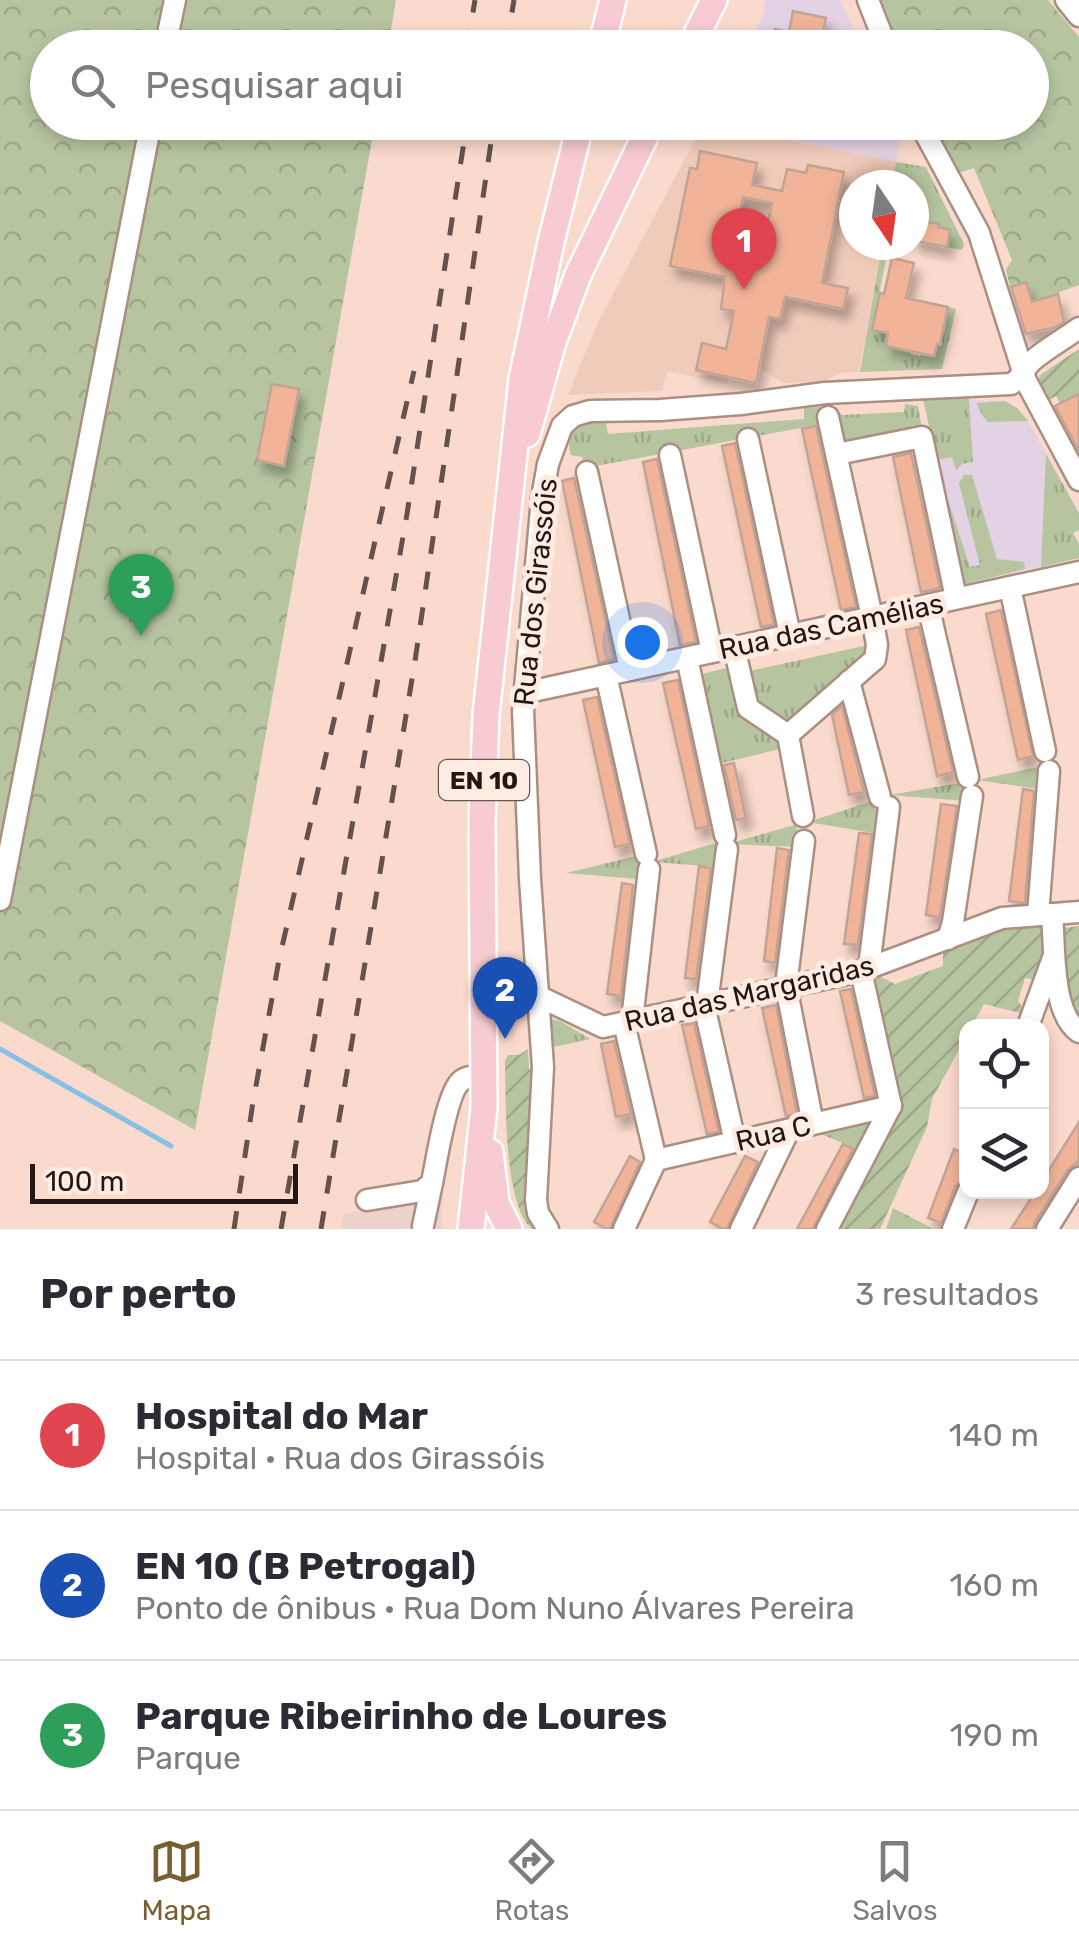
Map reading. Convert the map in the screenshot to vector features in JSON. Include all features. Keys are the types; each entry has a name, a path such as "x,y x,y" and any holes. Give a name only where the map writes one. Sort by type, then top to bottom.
{"main road":[{"path":"606,30 614,0"},
{"path":"699,30 714,0"},
{"name":"EN 10","path":"471,1229 484,1108 482,821 486,714 522,379 576,140"},
{"name":"EN 10","path":"512,487 553,342 578,275 643,140"},
{"name":"EN 10","path":"484,1108 496,1203 509,1229"}],"street":[{"path":"168,30 174,0"},
{"path":"868,0 880,30"},
{"path":"1066,0 1079,16"},
{"path":"0,900 148,140"},
{"path":"929,140 979,232 1024,375 1079,480"},
{"path":"1024,375 1031,362 1079,328"},
{"name":"Rua dos Girassóis","path":"548,1229 536,1200 543,1067 522,734 536,543 544,480 558,432 573,416 590,411 660,410 825,393 1011,384 1024,375"},
{"path":"788,736 875,659 877,644 828,417"},
{"path":"838,454 922,437 956,598"},
{"path":"748,439 790,635"},
{"path":"670,454 712,652"},
{"path":"587,472 630,670"},
{"name":"Rua das Camélias","path":"524,694 1079,572"},
{"path":"1010,587 1047,761 1045,914 1055,951 1060,1003 1072,1027 1079,1032"},
{"path":"928,605 970,786 954,922 948,938"},
{"path":"734,647 748,708 788,736 803,816"},
{"path":"687,658 726,842 705,1004 736,1142"},
{"path":"606,676 648,862 628,1022 656,1160 624,1229"},
{"path":"826,1229 891,1106 865,969 885,802 850,681"},
{"path":"804,841 786,986 813,1124"},
{"name":"Rua das Margaridas","path":"538,996 603,1028 865,969 1002,918 1079,912"},
{"path":"1031,1019 1055,951"},
{"path":"424,1226 456,1085 468,1077 484,1076"},
{"name":"Rua C","path":"656,1160 891,1106"},
{"path":"741,1229 789,1130"},
{"path":"1047,1229 1079,1178"},
{"path":"368,1200 422,1191 432,1183"},
{"path":"954,1229 965,1199"}],"shaded area":[{"path":"766,0 841,0 853,30 756,30"},
{"path":"695,140 788,140 896,162 895,170 839,170 839,260 879,260 859,372 840,373 823,382 783,383 759,368 756,383 729,377 727,384 667,371 662,391 568,395 597,324"},
{"path":"791,140 900,140 896,162"},
{"path":"923,399 1005,401 1017,408 1079,513 1079,530 1073,533 1079,544 1079,558 965,584"},
{"path":"443,1195 441,1229 341,1229 344,1214"}],"green space":[{"path":"0,0 396,0 391,30 30,30 30,140 372,140 195,1130 0,1021"},
{"path":"877,0 1048,0 1079,37 1079,285 1032,302 1026,282 1010,287 1006,270 1012,260 974,168 956,174 938,140 1049,140 1049,30 888,30"},
{"path":"896,162 927,170 895,170"},
{"path":"929,173 964,244 961,250 947,247 950,230 929,222"},
{"path":"879,260 886,260 872,329 888,333 886,345 920,356 948,307 956,309 942,369 860,372"},
{"path":"1079,349 1079,394 1060,403 1056,396 1049,400 1040,375"},
{"path":"969,398 973,462 956,470 952,457 937,460 923,399"},
{"path":"1005,401 1028,421 988,422 977,403"},
{"path":"905,404 918,406 922,429 833,446 822,424 585,468 582,457 571,455 569,445 576,427 596,420 605,419 608,434 804,419 804,408 834,406 842,415 904,412"},
{"path":"1046,454 1079,513 1079,530 1073,533 1079,544 1079,558 1041,567"},
{"path":"964,475 972,475 997,559 1024,562 1025,569 965,584 948,500 970,567 980,565 959,483"},
{"path":"873,644 872,656 788,732 752,707 745,672"},
{"path":"731,667 779,740 780,749 714,765 697,675"},
{"path":"1043,766 1044,790 977,780"},
{"path":"965,782 967,801 889,795"},
{"path":"888,796 879,834 808,822"},
{"path":"797,824 798,847 728,844"},
{"path":"719,842 718,867 652,862"},
{"path":"640,855 637,879 566,873"},
{"path":"1041,926 1045,962 1035,980 1025,978 1018,1001 1028,1015 984,1004 976,1019 959,1019 959,1050 932,1099 927,1127 880,1229 833,1229 895,1107 870,982 879,976 895,984 943,966 943,953 1003,928"},
{"path":"1079,926 1079,1020 1068,1002 1065,928"},
{"path":"551,1019 560,1021 590,1039 554,1047"},
{"path":"528,1049 529,1069 537,1070 539,1229 532,1229 516,1197 506,1124 505,1060 508,1055 519,1055"},
{"path":"873,1122 859,1150 821,1134"},
{"path":"893,1208 934,1229 886,1229"}],"building":[{"path":"793,11 826,18 823,30 789,30"},
{"path":"700,151 757,163 752,185 782,191 787,169 806,173 808,165 839,171 839,197 822,283 848,288 843,309 785,297 780,319 769,317 756,383 696,370 702,343 726,349 734,311 721,309 725,277 670,266 690,168 697,169","holes":["743,197 772,203 763,244 735,238"]},
{"path":"929,222 950,230 947,247 929,244"},
{"path":"892,260 914,263 906,298 948,307 934,356 886,346 888,333 872,330 880,293 884,294"},
{"path":"1026,282 1032,302 1058,294 1064,322 1026,334 1011,287"},
{"path":"272,384 299,389 284,466 257,460"},
{"path":"1079,394 1079,451 1055,406"},
{"path":"816,426 856,607 841,610 802,429"},
{"path":"735,443 774,624 761,627 722,446"},
{"path":"911,453 940,588 921,592 893,457"},
{"path":"657,459 696,642 680,645 643,462"},
{"path":"574,478 614,659 599,663 562,481"},
{"path":"1001,610 1033,756 1018,760 986,614"},
{"path":"919,627 953,772 937,776 906,630"},
{"path":"678,680 709,826 696,829 663,683"},
{"path":"597,697 630,844 615,847 583,700"},
{"path":"842,706 864,792 849,795 832,715"},
{"path":"734,763 746,818 736,820 724,765"},
{"path":"1023,789 1034,791 1022,903 1009,901"},
{"path":"941,804 957,806 940,917 926,915"},
{"path":"859,833 872,834 858,945 844,944"},
{"path":"777,848 789,850 775,963 764,961"},
{"path":"699,866 711,868 696,979 685,978"},
{"path":"622,883 633,885 621,996 607,994"},
{"path":"851,989 875,1096 864,1098 840,991"},
{"path":"776,1005 797,1114 786,1116 762,1008"},
{"path":"694,1023 719,1132 707,1134 682,1025"},
{"path":"614,1041 631,1114 616,1117 601,1044"},
{"path":"1079,1122 1079,1160 1067,1171 1033,1229 1011,1229 1030,1199 1049,1199 1049,1170"},
{"path":"843,1144 853,1149 813,1229 797,1229"},
{"path":"954,1149 959,1151 959,1183 941,1223 928,1218"},
{"path":"630,1156 640,1162 607,1229 594,1222"},
{"path":"745,1156 758,1162 727,1229 723,1229 710,1222"}],"waterway":[{"path":"0,1049 171,1146"}],"railway":[{"path":"470,30 475,0"},
{"path":"509,30 514,0"},
{"path":"281,1229 407,514 464,140"},
{"path":"321,1229 415,661 491,140"},
{"path":"234,1229 279,960 414,371"}],"place":[{"name":"Hospital do Mar","path":"744,290"},
{"name":"Parque Ribeirinho de Loures","path":"141,636"},
{"name":"EN 10 (B Petrogal)","path":"505,1039"}]}
